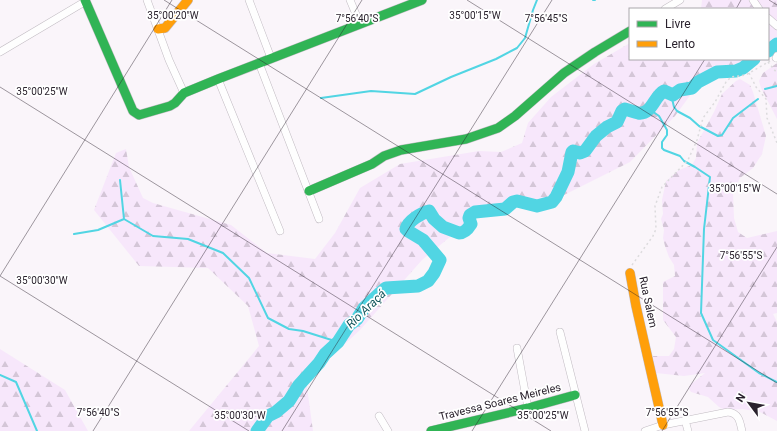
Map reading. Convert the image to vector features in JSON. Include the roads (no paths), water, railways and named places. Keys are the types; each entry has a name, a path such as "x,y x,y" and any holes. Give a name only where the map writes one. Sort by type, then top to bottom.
{"street":[{"path":"147,0 174,74 184,93"},
{"path":"158,29 165,28 188,0"},
{"path":"250,0 271,58"},
{"path":"350,0 360,24"},
{"path":"0,52 86,1 133,111 139,115 143,115 170,106 175,103 184,93 422,0"},
{"path":"668,8 680,0"},
{"path":"309,191 372,164 384,156 401,150 466,139 498,128 516,116 564,74 595,52 629,32"},
{"path":"258,63 319,219"},
{"path":"218,79 280,231"},
{"name":"Rua Salem","path":"630,273 663,425"},
{"path":"560,332 585,431"},
{"path":"517,348 528,408"},
{"name":"Travessa Soares Meireles","path":"430,431 528,408 575,395"},
{"path":"645,431 663,425 724,413 734,413 738,417 742,431"},
{"path":"379,416 388,431"},
{"path":"685,420 688,431"}],"waterway":[{"path":"321,98 371,91 415,94 451,77 496,59 517,48 525,38 537,0"},
{"name":"Rio Araçá","path":"769,50 777,44"},
{"name":"Rio Araçá","path":"257,431 268,416 276,412 289,401 299,385 325,354 338,342 349,325 357,319 364,308 379,294 386,288 418,286 428,281 434,273 440,260 423,240 406,229 409,223 415,218 429,211 434,219 443,227 461,233 470,226 470,215 475,212 505,209 513,202 517,201 537,206 552,202 568,172 572,152 580,153 585,151 596,136 607,127 617,122 622,111 625,109 643,113 650,108 664,91 673,95 680,90 692,88 698,82 717,72 736,71 743,68 753,60"},
{"path":"765,89 777,86"},
{"path":"671,94 674,107 677,111 690,118 699,126 718,136 722,135 733,118 758,99"},
{"path":"647,111 652,111 659,116 667,130 667,135 662,142 662,148 680,156 684,161 710,177 704,229 701,313 713,340 759,373 777,382"},
{"path":"120,180 124,219 153,236 188,239 223,253 249,278 268,318 289,329 303,331 338,342"},
{"path":"74,234 98,230 124,219"},
{"path":"0,375 16,382 37,431"}]}
